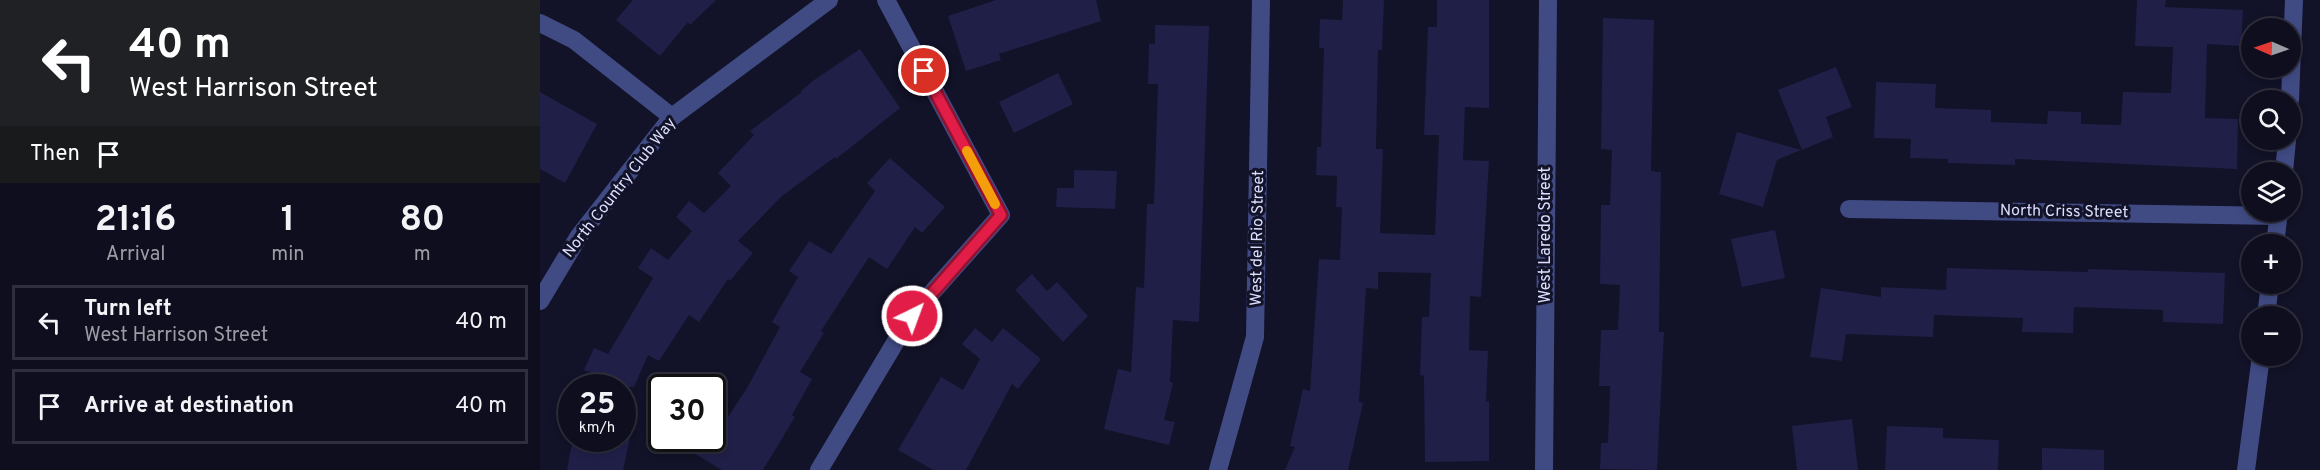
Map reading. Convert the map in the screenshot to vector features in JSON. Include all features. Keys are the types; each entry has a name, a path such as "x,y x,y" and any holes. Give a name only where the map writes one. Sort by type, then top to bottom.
{"street":[{"name":"North Country Club Way","path":"540,301 579,236 672,117 829,0"},
{"path":"819,470 912,316 1001,215 886,0"},
{"name":"West del Rio Street","path":"1218,470 1255,337 1261,0"},
{"name":"West Laredo Street","path":"1545,470 1548,0"},
{"path":"2290,90 2294,0"},
{"path":"540,23 574,40 672,117"},
{"name":"North Criss Street","path":"1849,209 2241,214"},
{"path":"2246,470 2260,366"}],"building":[{"path":"633,0 716,0 690,25 688,22 660,56 616,20"},
{"path":"996,0 1096,0 1101,21 999,54 1001,60 966,71 948,16"},
{"path":"1343,0 1384,0 1382,50 1378,50 1376,149 1383,149 1380,233 1435,235 1439,135 1424,135 1428,27 1437,27 1437,0 1489,0 1489,108 1465,107 1463,160 1489,161 1481,297 1470,296 1469,350 1488,351 1486,402 1489,401 1489,461 1425,462 1424,376 1420,375 1422,317 1429,317 1431,273 1378,272 1378,289 1366,288 1359,402 1363,403 1348,470 1285,470 1295,447 1290,446 1303,389 1310,391 1319,259 1340,260 1342,207 1336,207 1337,176 1316,175 1317,147 1321,147 1324,48 1319,48 1320,19 1342,20"},
{"path":"2137,0 2166,0 2165,7 2243,10 2241,46 2207,44 2205,118 2238,119 2237,169 2015,159 2015,165 1948,163 1948,159 1910,158 1911,139 1874,138 1876,82 1936,84 1935,108 1991,110 1991,122 2047,124 2048,111 2081,112 2081,124 2121,125 2123,92 2171,93 2173,47 2135,46"},
{"path":"1603,18 1654,20 1651,171 1661,172 1659,332 1664,332 1657,470 1600,469 1601,443 1608,443 1610,386 1599,386 1601,330 1618,330 1620,285 1600,284 1601,205 1610,205 1612,150 1601,149"},
{"path":"1155,25 1209,26 1199,322 1173,320 1170,382 1173,383 1164,420 1175,422 1169,445 1104,429 1118,369 1131,372 1136,287 1144,288 1147,204 1154,204 1158,84 1148,84 1149,44 1155,44"},
{"path":"860,49 900,108 836,159 835,157 782,196 738,241 753,253 730,281 728,279 699,322 689,315 659,361 648,355 636,382 636,374 594,374 584,370 594,348 608,354 653,278 638,268 651,248 668,260 692,231 676,217 689,201 704,213 731,186 718,173 754,135 750,131 802,92 814,80"},
{"path":"1836,67 1852,107 1826,117 1833,137 1802,150 1778,90"},
{"path":"1058,73 1073,104 1014,133 999,102"},
{"path":"540,92 597,124 565,183 540,169"},
{"path":"1737,132 1801,150 1777,160 1763,207 1719,194"},
{"path":"890,158 945,207 922,233 915,227 887,269 869,257 821,331 824,333 800,372 812,379 792,415 795,417 763,470 722,470 692,452 726,452 726,420 747,388 780,327 772,322 798,277 789,271 809,241 831,254 875,191 867,183"},
{"path":"1074,170 1117,171 1115,209 1056,207 1057,188 1074,188"},
{"path":"1775,230 1785,278 1742,287 1731,239"},
{"path":"1947,268 2225,273 2223,324 2163,322 2163,310 2074,307 2073,333 2022,332 2023,318 1934,315 1933,337 1846,334 1842,361 1810,357 1821,288 1881,297 1881,287 1946,290"},
{"path":"1032,274 1047,291 1057,282 1088,316 1063,342 1015,290"},
{"path":"975,328 992,342 1003,328 1041,359 1018,389 1012,384 966,470 933,470 898,450 941,377 963,390 980,359 962,344"},
{"path":"1852,419 1858,470 1797,470 1792,426"},
{"path":"1887,426 1943,428 1943,438 1999,440 1998,470 1885,470"},
{"path":"2042,448 2104,450 2104,470 2042,470"},
{"path":"570,452 627,452 623,470 567,470"}],"slow traffic":[{"path":"967,151 995,204"}],"route":[{"path":"912,316 1001,215 924,71"}]}
